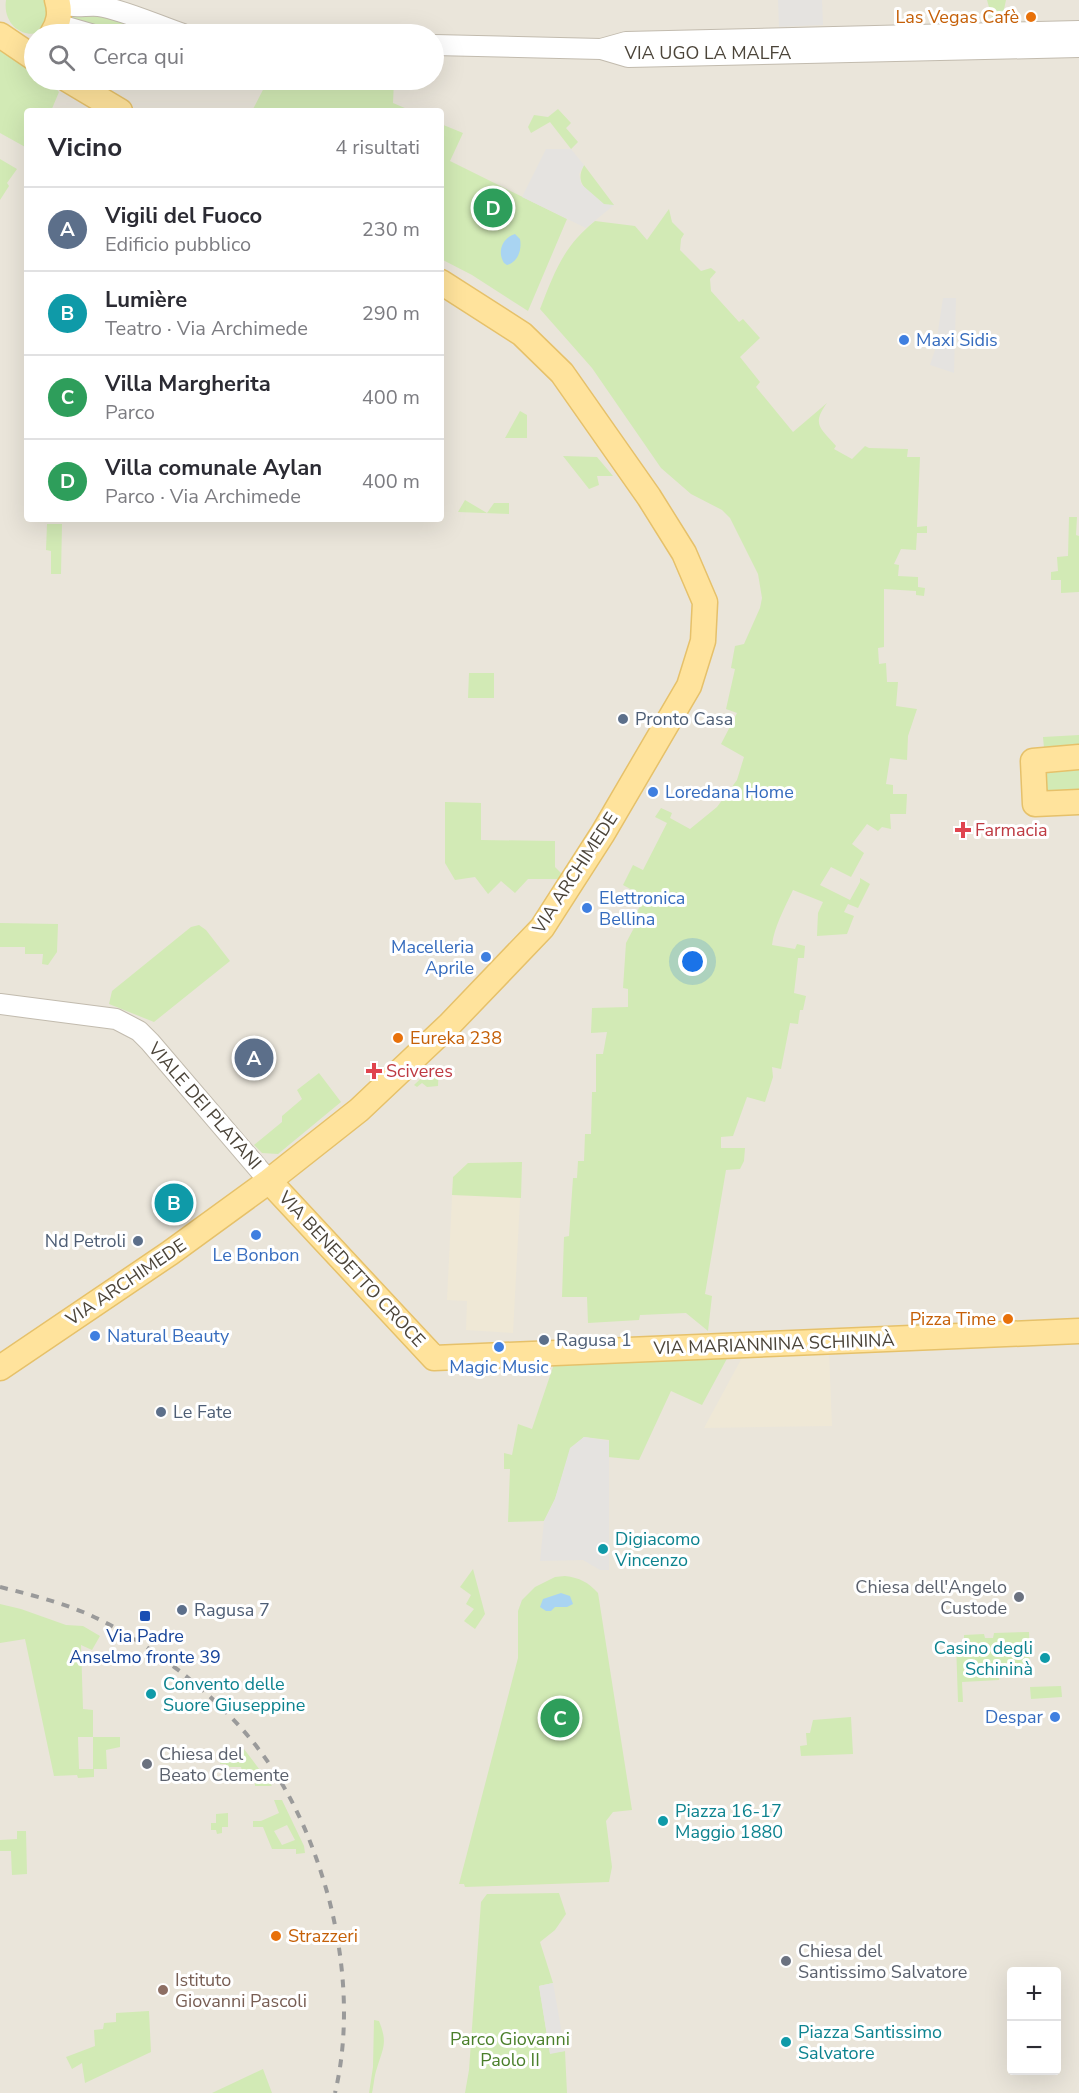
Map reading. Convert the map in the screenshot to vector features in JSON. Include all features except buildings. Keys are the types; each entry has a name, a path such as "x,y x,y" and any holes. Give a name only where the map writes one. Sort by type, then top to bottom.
{"main road":[{"path":"56,24 60,12 58,0"},
{"path":"88,90 116,108"},
{"name":"VIA ARCHIMEDE","path":"0,1368 190,1239 269,1180 359,1110 449,1025 542,928 603,833 689,686 703,641 705,602 684,553 649,497 562,373 522,334 444,284"},
{"path":"1079,757 1033,761 1035,804 1079,802"},
{"name":"VIA BENEDETTO CROCE","path":"269,1180 434,1358"},
{"name":"VIA MARIANNINA SCHININÀ","path":"434,1358 1079,1331"}],"street":[{"path":"58,0 74,7 103,6 154,24"},
{"name":"VIA UGO LA MALFA","path":"601,49 626,42 1079,31"},
{"path":"444,45 601,49"},
{"name":"VIA UGO LA MALFA","path":"601,49 628,57 1079,47"},
{"name":"VIALE DEI PLATANI","path":"0,1004 116,1018 139,1031 269,1180"}],"shaded area":[{"path":"0,0 1079,0 1079,2093 0,2093"},
{"path":"778,0 822,0 823,25 779,27"},
{"path":"546,149 571,149 584,165 579,174 581,184 604,204 614,205 586,228 522,197"},
{"path":"943,298 956,298 954,373 930,365 935,350"},
{"path":"522,1162 513,1333 466,1330 467,1301 447,1300 453,1177 468,1163"},
{"path":"829,1351 832,1426 704,1428 744,1354"},
{"path":"584,1437 609,1441 609,1570 600,1570 583,1560 540,1561 544,1521 555,1499 570,1448"},
{"path":"553,1983 565,2051 550,2054 539,1986"}],"green space":[{"path":"6,0 44,0 48,16 46,24 24,24 24,32 12,24 7,14"},
{"path":"987,0 1006,0 1002,19 992,18"},
{"path":"96,11 134,24 87,24 68,19 70,13"},
{"path":"0,50 24,66 24,90 57,90 59,92 52,108 24,108 24,146 0,133"},
{"path":"263,90 394,90 393,103 405,108 254,108"},
{"path":"558,109 571,123 566,128 578,142 571,149 550,122 531,133 528,127 534,115 548,117"},
{"path":"444,125 463,133 450,161 567,219 528,311 472,275 444,261"},
{"path":"0,159 17,169 7,183 9,186 0,200"},
{"path":"584,165 614,205 604,205 585,188 581,178"},
{"path":"669,209 672,222 684,234 680,250 701,271 711,268 716,272 710,279 711,291 739,322 743,319 760,338 740,357 760,382 756,387 793,432 827,403 820,416 820,426 836,446 834,449 852,459 865,446 908,449 907,457 920,457 917,527 927,526 927,533 917,533 916,550 901,549 894,564 899,565 898,576 918,577 918,587 925,588 924,596 916,595 916,591 884,589 884,647 878,648 879,664 886,663 887,682 898,682 896,706 917,709 908,736 907,760 890,758 886,784 893,785 893,794 907,794 906,814 890,814 891,829 882,827 878,831 867,824 852,844 864,853 851,877 831,867 820,885 850,900 860,878 870,884 858,908 848,904 844,912 854,916 847,934 817,936 818,913 823,902 793,890 777,924 772,945 795,949 797,944 805,946 804,958 798,958 794,993 806,996 803,1010 800,1010 798,1024 790,1023 781,1069 772,1067 773,1077 765,1102 747,1097 733,1136 721,1137 721,1148 745,1148 744,1161 740,1169 726,1170 705,1294 712,1296 708,1331 686,1313 640,1315 639,1320 588,1323 587,1297 562,1297 564,1237 569,1236 573,1178 577,1178 578,1161 584,1161 585,1134 591,1134 592,1092 596,1092 596,1054 603,1054 607,1032 591,1033 592,1008 628,1007 628,989 623,988 626,943 637,922 633,919 645,897 623,885 633,865 643,870 667,823 655,817 661,808 672,813 670,818 690,829 717,807 737,780 744,757 721,744 737,713 726,709 735,669 731,668 735,646 744,644 762,598 758,574 730,518 722,510 691,494 661,468 592,368 540,309 567,250 595,221 635,226 647,240"},
{"path":"520,411 527,415 527,438 505,438"},
{"path":"563,456 597,457 613,476 597,476 599,485 589,489"},
{"path":"465,500 487,513 494,503 509,503 509,514 458,512"},
{"path":"1069,517 1077,517 1079,592 1061,593 1061,580 1051,580 1051,572 1058,571 1057,557 1068,556"},
{"path":"47,524 62,524 61,574 51,574 51,551 46,550"},
{"path":"469,673 494,673 494,698 468,698"},
{"path":"1079,735 1079,745 1044,748 1043,737"},
{"path":"1079,765 1079,792 1049,792 1047,790 1044,775 1046,771"},
{"path":"445,802 481,803 481,840 555,841 555,867 562,874 559,879 528,879 515,893 501,881 488,894 475,877 455,880 445,863"},
{"path":"0,923 58,924 57,952 48,965 42,964 43,954 25,954 25,947 0,947"},
{"path":"199,925 206,930 230,961 154,1022 109,1004 112,991 191,927"},
{"path":"439,1065 438,1086 427,1087 422,1083 417,1087 414,1085 434,1066"},
{"path":"319,1073 341,1102 278,1154 262,1153 254,1145 282,1122 282,1116 302,1099 297,1090"},
{"path":"522,1162 521,1198 452,1195 453,1177 468,1163"},
{"path":"730,1353 702,1405 671,1391 639,1460 608,1457 609,1440 584,1437 571,1448 555,1499 544,1521 508,1522 510,1469 504,1469 504,1453 512,1455 518,1424 532,1429 554,1364"},
{"path":"473,1569 485,1614 475,1629 464,1621 474,1609 466,1604 471,1595 460,1587"},
{"path":"565,1576 583,1581 598,1593 632,1810 613,1812 606,1821 612,1867 609,1882 465,1887 464,1884 459,1884 518,1658 518,1611 522,1600 535,1587 555,1577"},
{"path":"0,1604 66,1625 83,1626 100,1636 92,1650 81,1645 83,1709 93,1710 93,1737 120,1737 120,1747 106,1750 107,1769 94,1769 94,1777 54,1776 25,1639 0,1643","holes":["78,1737 93,1737 93,1769 79,1769"]},
{"path":"1029,1632 1030,1668 1005,1668 1004,1663 999,1664 999,1680 962,1682 963,1702 958,1702 956,1643 964,1643 964,1635 984,1634 985,1638 993,1638 994,1633"},
{"path":"1061,1686 1062,1697 1031,1699 1030,1687"},
{"path":"851,1717 853,1754 801,1756 800,1746 807,1745 806,1733 810,1733 813,1720"},
{"path":"234,1749 244,1749 272,1786 255,1786 254,1771 242,1771 241,1767 226,1767 226,1764 220,1764 220,1755 234,1755"},
{"path":"274,1800 282,1800 304,1846 305,1853 296,1854 296,1849 272,1849 263,1827 253,1827 253,1821 261,1821 279,1813","holes":["287,1825 295,1840 282,1845 274,1831"]},
{"path":"228,1813 228,1827 222,1827 222,1833 217,1834 216,1830 211,1830 211,1823 216,1823 216,1814"},
{"path":"17,1831 26,1831 27,1874 12,1875 11,1851 0,1851 0,1840 17,1839"},
{"name":"Parco Giovanni Paolo II","path":"559,1893 566,1914 555,1930 540,1942 553,1983 539,1986 550,2053 565,2051 567,2093 465,2093 469,2070 481,1902 487,1894"},
{"path":"149,2011 151,2052 85,2083 82,2063 72,2069 66,2057 95,2046 94,2030 103,2029 104,2023 116,2022 116,2013"},
{"path":"374,2020 379,2021 384,2045 372,2093 369,2093 373,2067"},
{"path":"263,2069 272,2093 212,2093"}],"water":[{"path":"515,234 520,239 520,251 514,261 507,265 502,259 502,246"},
{"path":"561,1593 570,1596 573,1604 567,1607 555,1607 551,1611 540,1607 543,1599"}],"railway":[{"path":"0,1587 83,1612 138,1642 200,1687 227,1713 271,1766 289,1795 317,1861 329,1899 339,1947 344,2020 343,2045 335,2093"}],"place":[{"name":"Las Vegas Cafè","path":"1031,17"},
{"name":"Villa comunale Aylan","path":"493,208"},
{"name":"Maxi Sidis","path":"904,340"},
{"name":"Pronto Casa","path":"623,719"},
{"name":"Loredana Home","path":"653,792"},
{"name":"Farmacia","path":"963,830"},
{"name":"Elettronica Bellina","path":"587,908"},
{"name":"Macelleria Aprile","path":"486,957"},
{"name":"Eureka 238","path":"398,1038"},
{"name":"Vigili del Fuoco","path":"254,1058"},
{"name":"Sciveres","path":"374,1071"},
{"name":"Lumière","path":"174,1203"},
{"name":"Le Bonbon","path":"256,1235"},
{"name":"Nd Petroli","path":"138,1241"},
{"name":"Pizza Time","path":"1008,1319"},
{"name":"Natural Beauty","path":"95,1336"},
{"name":"Ragusa 1","path":"544,1340"},
{"name":"Magic Music","path":"499,1347"},
{"name":"Le Fate","path":"161,1412"},
{"name":"Digiacomo Vincenzo","path":"603,1549"},
{"name":"Chiesa dell'Angelo Custode","path":"1019,1597"},
{"name":"Ragusa 7","path":"182,1610"},
{"name":"Via Padre Anselmo fronte 39","path":"145,1616"},
{"name":"Casino degli Schininà","path":"1045,1658"},
{"name":"Convento delle Suore Giuseppine","path":"151,1694"},
{"name":"Despar","path":"1055,1717"},
{"name":"Villa Margherita","path":"560,1718"},
{"name":"Chiesa del Beato Clemente","path":"147,1764"},
{"name":"Piazza 16-17 Maggio 1880","path":"663,1821"},
{"name":"Strazzeri","path":"276,1936"},
{"name":"Chiesa del Santissimo Salvatore","path":"786,1961"},
{"name":"Istituto Giovanni Pascoli","path":"163,1990"},
{"name":"Piazza Santissimo Salvatore","path":"786,2042"}]}
